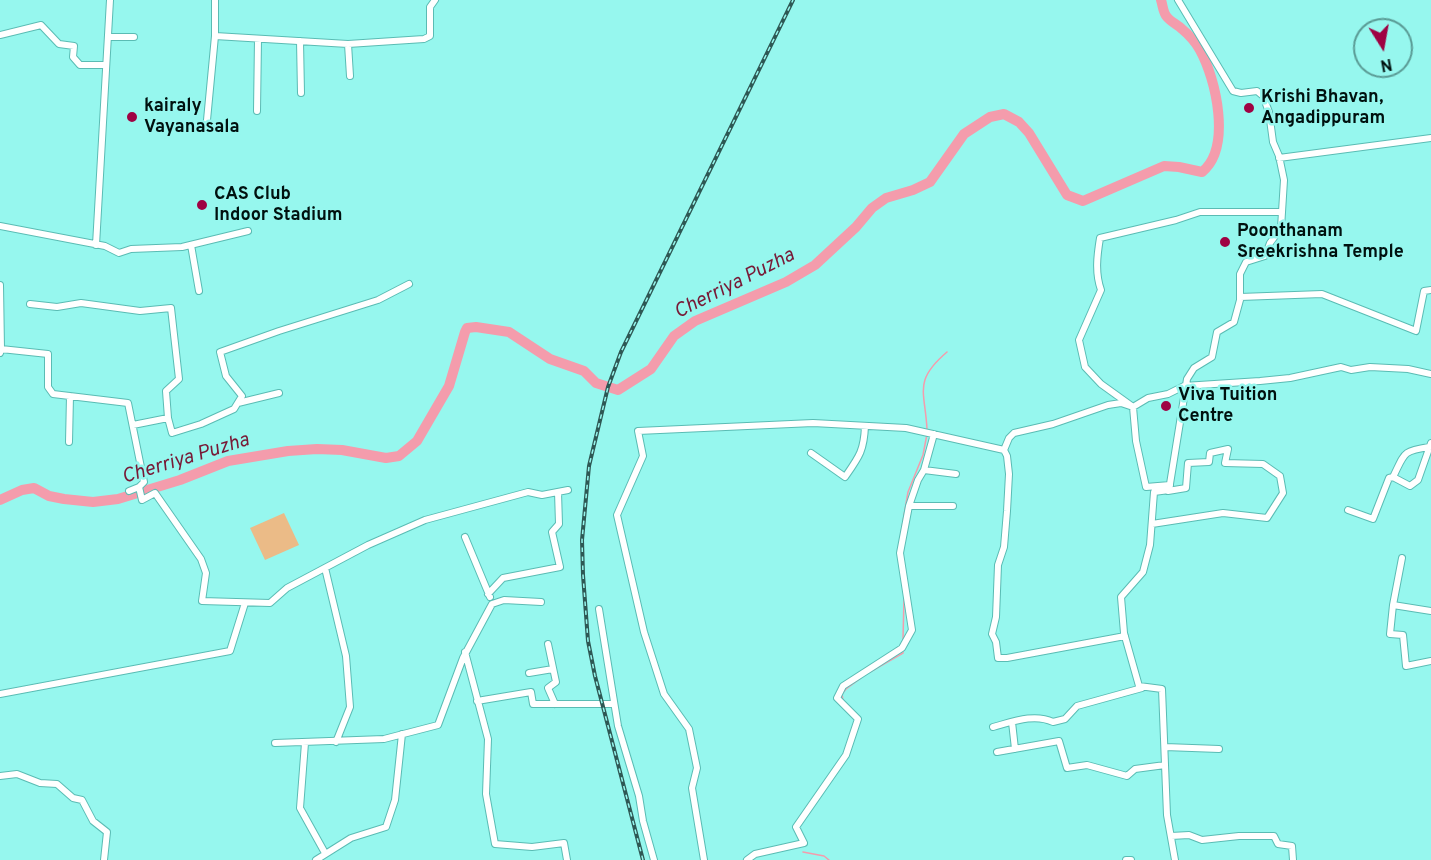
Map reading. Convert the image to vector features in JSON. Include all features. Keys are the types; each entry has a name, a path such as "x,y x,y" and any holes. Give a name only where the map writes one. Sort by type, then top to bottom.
{"street":[{"path":"96,245 110,0"},
{"path":"207,120 215,36 215,0"},
{"path":"215,36 348,44 424,39 430,36 430,7 435,0"},
{"path":"1169,488 1184,386 1194,368 1212,357 1216,332 1234,322 1240,297 1239,282 1245,262 1265,256 1270,243 1281,228 1284,180 1280,158 1273,142 1269,112 1263,96 1257,91 1240,93 1233,91 1178,0"},
{"path":"0,35 41,25 59,44 74,46 73,57 80,65 106,66"},
{"path":"108,36 134,37"},
{"path":"256,111 258,39"},
{"path":"300,41 301,93"},
{"path":"348,44 350,76"},
{"path":"1280,158 1431,138"},
{"path":"1152,524 1223,513 1267,518 1283,493 1280,476 1263,464 1225,463 1228,449 1210,453 1209,462 1188,463 1186,488 1146,488 1136,441 1133,407 1101,384 1084,367 1079,340 1101,290 1097,279 1100,238 1200,212 1281,212"},
{"path":"0,226 96,245 119,253 131,249 191,245 248,231"},
{"path":"191,245 199,291"},
{"path":"30,304 57,307 81,303 140,311 171,308 179,379 166,391 168,418 172,433 201,424 234,409 238,403 242,396 226,375 220,352 378,300 409,284"},
{"path":"0,285 0,351 48,354 48,387 53,394 128,403 144,482 129,491"},
{"path":"1240,297 1322,294 1416,331 1424,291 1431,290"},
{"path":"1125,636 998,658 996,642 992,634 996,617 998,565 1004,547 1007,511 1009,474 1004,450 1014,433 1053,424 1108,405 1121,403 1133,407 1148,398 1168,394 1184,386 1290,378 1341,367 1351,370 1370,367 1408,369 1431,374"},
{"path":"238,403 279,393"},
{"path":"69,442 70,396"},
{"path":"133,425 168,418"},
{"path":"704,860 692,788 697,768 689,729 664,694 644,632 617,515 643,456 638,431 813,423 906,428 1004,450"},
{"path":"811,453 845,477 864,445 865,426"},
{"path":"747,860 755,854 804,843 796,827 846,755 858,719 837,698 843,686 902,648 912,630 900,553 909,506 924,470 934,434"},
{"path":"1393,477 1410,486 1418,480 1430,445"},
{"path":"1348,510 1373,519 1389,478 1393,477 1404,454 1430,445"},
{"path":"924,470 956,474"},
{"path":"139,487 142,500 155,493 201,559 206,573 202,601 245,603 270,603 287,588 368,545 425,520 528,492 542,495 568,490"},
{"path":"1169,488 1154,492 1150,545 1143,572 1121,597 1125,636 1139,686 1162,689 1167,814 1175,860"},
{"path":"488,594 503,578 560,567 552,532 559,524 558,492"},
{"path":"909,506 953,506"},
{"path":"465,537 492,604"},
{"path":"1402,558 1390,634 1403,635 1406,666 1431,661"},
{"path":"326,568 346,656 350,707 336,742"},
{"path":"275,743 384,739 438,725 465,652 492,604 504,600 541,603"},
{"path":"0,694 230,651 245,603"},
{"path":"1393,605 1431,611"},
{"path":"599,609 614,704 654,860"},
{"path":"548,644 556,682 548,688 555,704"},
{"path":"465,652 488,739 486,794 495,844 532,846 564,843 567,860"},
{"path":"529,673 553,669"},
{"path":"993,726 1028,718 1043,718 1053,722 1065,719 1077,706 1146,687"},
{"path":"477,701 531,692 533,704 614,704"},
{"path":"1012,722 1015,748"},
{"path":"316,860 351,838 386,827 395,800 402,734"},
{"path":"997,752 1059,741 1067,768 1087,765 1127,776 1135,769 1166,765"},
{"path":"305,743 300,808 325,854"},
{"path":"1165,747 1219,749"},
{"path":"0,776 17,774 40,783 57,784 73,798 82,800 93,820 107,832 104,860"},
{"path":"1171,836 1189,835 1203,840 1239,836 1274,836 1278,844 1292,846 1293,860"},
{"path":"1126,860 1131,860"}],"shaded area":[{"path":"284,513 299,545 265,560 250,528"}],"waterway":[{"name":"Cherriya Puzha","path":"0,500 22,490 34,488 49,496 64,499 93,502 118,499 180,480 228,461 288,451 342,450 386,458 399,456 417,441 449,386 467,328 476,327 509,332 550,359 584,371 596,383 618,390 651,369 674,336 695,321 786,282 815,265 856,227 872,208 886,198 930,182 964,134 990,117 1004,114 1019,122 1029,133 1067,195 1083,201 1164,166 1202,172 1211,161 1217,147 1219,130 1216,95 1200,50 1187,33 1166,15 1161,0"},
{"path":"927,429 923,396 925,379 936,362 947,352"},
{"path":"901,533 908,492 923,455 927,434"},
{"path":"903,640 904,597"},
{"path":"870,672 903,651"},
{"path":"843,701 842,694 861,678"},
{"path":"803,852 824,856 829,860"}],"railway":[{"path":"643,860 588,641 582,540 589,466 608,387 621,352 793,0"}],"place":[{"name":"Krishi Bhavan, Angadippuram","path":"1249,108"},
{"name":"kairaly Vayanasala","path":"132,117"},
{"name":"CAS Club Indoor Stadium","path":"202,205"},
{"name":"Poonthanam Sreekrishna Temple","path":"1225,242"},
{"name":"Viva Tuition Centre","path":"1166,406"}]}
